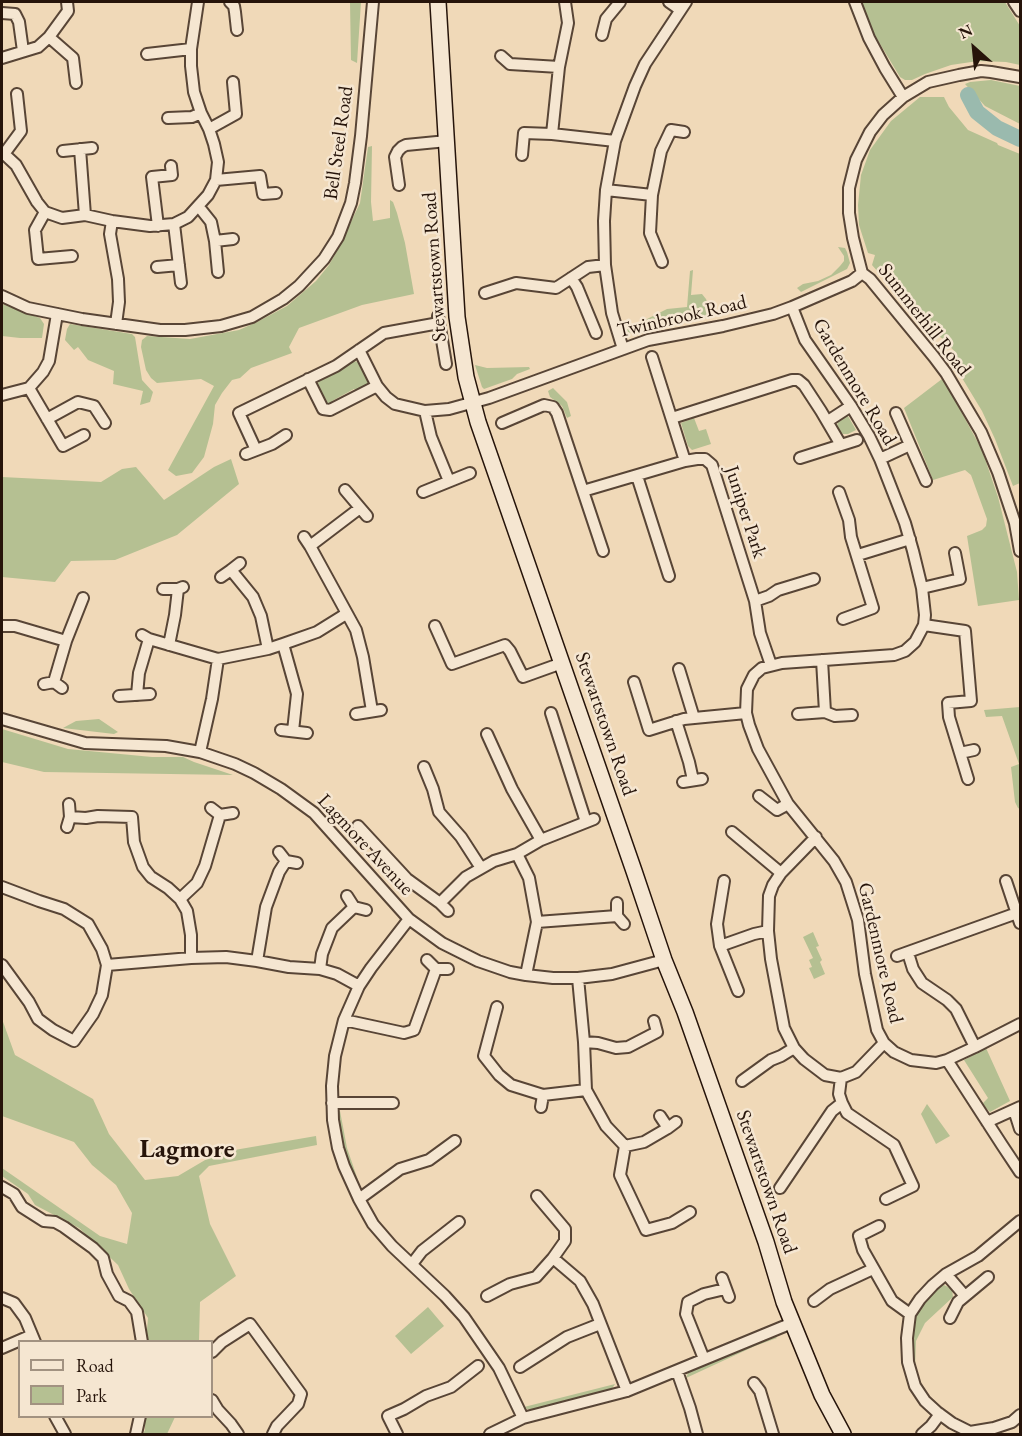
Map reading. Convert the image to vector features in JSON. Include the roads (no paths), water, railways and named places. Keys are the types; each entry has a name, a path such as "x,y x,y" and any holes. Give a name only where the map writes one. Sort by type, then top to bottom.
{"main road":[{"name":"Stewartstown Road","path":"438,2 457,317 466,377 478,422 664,960 685,1012 766,1242 792,1323 822,1395 843,1434"}],"street":[{"path":"2,58 38,46 49,37 68,11 67,2"},
{"path":"17,94 21,131 3,153 16,165 45,212 62,218 86,215 138,225 158,226 174,224 188,217 208,195 216,180 218,162 209,129 194,92 190,66 198,2"},
{"path":"230,2 236,12 237,30"},
{"name":"Bell Steel Road","path":"2,296 28,308 105,323 160,330 210,328 233,323 283,299 309,277 324,259 338,237 345,220 355,183 373,2"},
{"path":"552,134 559,67 568,23 565,2"},
{"path":"602,35 606,19 620,2"},
{"path":"623,349 612,313 605,264 606,190 615,141 635,86 645,64 683,5 669,2"},
{"path":"855,2 869,38 903,97"},
{"path":"1014,2 1020,11"},
{"path":"2,14 15,14 19,22 23,51"},
{"path":"49,37 73,58 76,83"},
{"path":"147,54 191,49"},
{"path":"501,56 510,63 559,67"},
{"name":"Summerhill Road","path":"1020,77 1006,73 981,71 928,82 903,97 888,110 870,132 856,160 849,188 850,220 862,273 870,279 946,373 981,432 998,472 1015,523 1020,551"},
{"path":"209,129 236,114 233,82"},
{"path":"168,118 192,117 201,113"},
{"path":"662,261 650,233 652,195 661,151 670,130 684,132"},
{"path":"522,155 524,133 615,141"},
{"path":"399,185 395,157 402,147 447,141"},
{"path":"63,151 92,148"},
{"path":"80,149 86,215"},
{"path":"158,226 152,177 172,175 171,166"},
{"path":"216,180 260,176 263,194 276,193"},
{"path":"606,190 652,195"},
{"path":"199,207 211,222 218,272"},
{"path":"45,212 35,230 38,259 72,256"},
{"path":"112,221 110,234 118,279 119,302 116,324"},
{"path":"174,224 181,283"},
{"path":"215,241 233,239"},
{"path":"485,293 516,283 556,288 588,267 605,264"},
{"path":"157,267 179,265"},
{"name":"Twinbrook Road","path":"377,386 395,404 425,411 473,404 648,340 773,314 852,281 862,273"},
{"path":"571,278 596,333"},
{"name":"Gardenmore Road","path":"792,307 805,340 851,406 869,436 879,459 910,539 922,588 924,625"},
{"path":"2,395 28,388 43,372 49,361 57,314"},
{"path":"286,435 272,444 251,452 236,415 336,366 384,333 438,320 446,364"},
{"path":"308,379 323,409 330,410 377,386 359,350"},
{"path":"652,357 685,461"},
{"path":"672,418 798,380 804,385 842,445"},
{"path":"28,388 63,446 84,435"},
{"path":"47,418 78,402 94,406 105,423"},
{"path":"502,423 513,413 544,405 553,407 558,413 603,551"},
{"path":"828,421 851,406"},
{"path":"425,411 431,437 449,481"},
{"path":"896,413 926,481"},
{"path":"800,458 857,440"},
{"path":"879,459 910,445"},
{"name":"Juniper Park","path":"583,491 685,461 705,459 712,465 755,601 760,633 771,665"},
{"path":"423,492 470,473"},
{"path":"637,476 669,576"},
{"path":"345,490 363,512 307,541 356,630 376,711 356,714"},
{"path":"839,492 873,608 843,618"},
{"path":"858,555 910,539"},
{"path":"922,588 960,579 956,553"},
{"path":"221,577 236,567 261,616 268,649"},
{"path":"755,601 778,590 814,579"},
{"path":"163,590 180,588 169,645"},
{"path":"53,685 83,596"},
{"path":"137,695 145,637 218,659 283,644 317,632 346,614"},
{"path":"771,665 884,656 905,651 915,642 924,625 965,632 971,701 948,703 949,717 968,779"},
{"path":"2,626 15,626 66,641"},
{"path":"435,626 452,664 505,645 523,677 562,663"},
{"path":"283,644 297,693 293,731"},
{"path":"200,752 218,659"},
{"path":"822,660 825,712"},
{"name":"Gardenmore Road","path":"771,665 762,668 754,675 747,689 746,713 758,749 788,804 816,837 839,868 846,882 854,905 877,1030 884,1043 894,1052 911,1060 936,1063 947,1060 1020,1024"},
{"path":"679,669 694,718"},
{"path":"634,682 649,730 676,721 746,713"},
{"path":"119,696 150,694"},
{"path":"798,714 825,712 835,716 852,715"},
{"path":"358,826 407,879 444,907 466,877 481,868 590,820 551,713"},
{"name":"Lagmore Avenue","path":"2,719 85,743 166,746 200,752 254,773 306,805 408,919 442,943 478,961 526,975 578,978 612,974 664,960"},
{"path":"676,721 689,762 692,780"},
{"path":"281,730 307,733"},
{"path":"486,734 512,789 541,840"},
{"path":"960,753 974,750"},
{"path":"424,767 439,812 461,837 481,868"},
{"path":"759,796 777,810 788,804"},
{"path":"69,804 69,822 98,816 132,817 134,842 142,867 151,877 180,899 187,911 191,935 191,958"},
{"path":"180,899 197,883 205,866 215,811 232,813"},
{"path":"732,832 781,873"},
{"path":"816,837 781,873 769,896 768,931 771,959 784,1028 794,1048 804,1059 825,1075 841,1078 856,1072 884,1043"},
{"path":"517,854 529,878 537,922 526,975"},
{"path":"257,961 269,898 279,872 287,859"},
{"path":"724,881 717,924 720,946 738,991"},
{"path":"975,1047 956,1009 922,983 902,954 1019,918 1006,881"},
{"path":"2,887 64,909 88,924 102,949 107,965 102,995 93,1014 74,1041 38,1019 29,1002 2,965"},
{"path":"347,896 354,907 366,910"},
{"path":"537,922 621,920 617,903"},
{"path":"320,969 322,954 332,928 354,907"},
{"path":"408,919 359,986 344,1020 335,1056 332,1103 338,1148 358,1199 380,1233 464,1317 499,1368 522,1418"},
{"path":"720,946 768,931"},
{"path":"107,965 226,957 289,967 320,969 337,974 359,986"},
{"path":"427,960 436,969 448,969"},
{"path":"344,1020 404,1033 414,1030 436,969"},
{"path":"578,978 586,1090 606,1126 625,1146"},
{"path":"498,1015 484,1056 499,1075 511,1085 543,1095 586,1090"},
{"path":"584,1042 615,1048 628,1047 657,1032 654,1021"},
{"path":"742,1081 771,1060 794,1048"},
{"path":"947,1060 1020,1172"},
{"path":"841,1078 839,1095 848,1113 894,1145 914,1186 886,1199"},
{"path":"541,1107 543,1095"},
{"path":"332,1103 393,1103"},
{"path":"780,1188 832,1111 842,1103"},
{"path":"987,1122 1017,1108 1020,1129"},
{"path":"625,1146 644,1142 672,1125 660,1116"},
{"path":"358,1199 400,1169 429,1160 455,1141"},
{"path":"625,1146 620,1175 646,1230 672,1223 690,1212"},
{"path":"2,1187 14,1194 22,1207 44,1221 56,1222 64,1227 103,1258 107,1274 119,1296 129,1301 137,1312 142,1340"},
{"path":"487,1296 510,1284 536,1277 554,1258 565,1241 566,1229 537,1196"},
{"path":"1020,1221 978,1256 946,1274 933,1285 910,1314 907,1338 908,1362 915,1386 925,1401 952,1423 969,1433 1012,1422 1020,1415"},
{"path":"412,1264 422,1251 459,1222"},
{"path":"879,1226 859,1236 863,1250 892,1301 910,1314"},
{"path":"554,1258 580,1281 593,1304 627,1391"},
{"path":"814,1301 830,1289 873,1269"},
{"path":"946,1274 965,1296"},
{"path":"950,1318 958,1302 988,1277"},
{"path":"704,1359 686,1314 688,1302 704,1294 727,1293 722,1278"},
{"path":"2,1298 14,1303 25,1318 34,1338"},
{"path":"490,1434 522,1418 627,1391 792,1323"},
{"path":"213,1351 222,1342 250,1324 301,1394 298,1404 277,1426 273,1434"},
{"path":"520,1367 567,1337 600,1324"},
{"path":"2,1348 18,1343"},
{"path":"677,1371 697,1434"},
{"path":"397,1434 388,1416 426,1396 450,1387 474,1372"},
{"path":"761,1387 773,1434"},
{"path":"213,1402 238,1434"},
{"path":"922,1434 940,1414"},
{"path":"56,1418 65,1434"},
{"path":"136,1434 140,1418"}],"waterway":[{"path":"968,95 977,112 997,128 1020,139"}],"district":[{"name":"Lagmore","path":"187,1150"}]}
